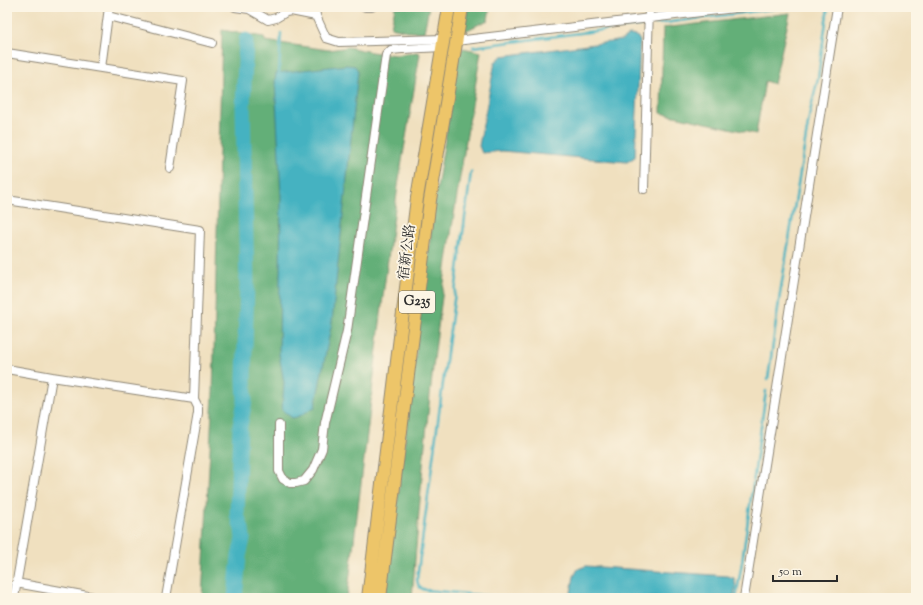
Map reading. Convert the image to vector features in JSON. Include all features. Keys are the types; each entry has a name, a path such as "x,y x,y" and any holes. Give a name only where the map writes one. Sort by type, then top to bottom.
{"highway":[{"name":"宿新公路","path":"380,598 430,200 448,42 450,7"},
{"name":"宿新公路","path":"368,598 417,198 448,42 462,7"}],"street":[{"path":"101,68 109,7"},
{"path":"235,7 249,9 268,20 272,20 286,12 291,11 316,16"},
{"path":"315,7 316,16 326,38 339,42 448,42"},
{"path":"365,7 372,7"},
{"path":"644,189 649,7"},
{"path":"280,425 281,475 283,479 290,483 304,482 313,470 322,449 325,423 347,331 386,55 391,50 743,7"},
{"path":"744,598 837,7"},
{"path":"108,16 212,43"},
{"path":"7,53 183,81 170,168"},
{"path":"7,200 200,230 194,399 198,407 198,414 166,598"},
{"path":"7,369 194,399"},
{"path":"12,594 16,583 52,377"},
{"path":"16,583 99,598"}],"green space":[{"path":"395,7 429,7 424,32 411,32 391,27"},
{"path":"468,7 490,7 488,20 463,32"},
{"path":"790,13 774,84 765,81 756,134 661,113 663,28"},
{"path":"222,30 264,37 265,41 329,50 348,47 396,55 417,52 420,54 399,179 384,288 347,598 202,598 213,393"},
{"path":"463,48 481,52 455,205 437,335 425,447 412,598 385,598 435,200 459,54"}],"water":[{"path":"629,35 637,36 640,41 635,157 627,162 502,151 482,153 479,146 495,62 502,56 610,42 622,40"},
{"path":"347,65 355,66 358,71 332,322 315,407 292,418 282,410 284,383 279,354 281,196 275,81 276,73"},
{"path":"586,566 727,576 734,578 736,587 733,598 570,598 574,576 578,569"}],"waterway":[{"path":"656,24 789,7"},
{"path":"768,379 780,294 810,112 818,78 828,7"},
{"path":"473,47 642,25"},
{"path":"279,74 281,33"},
{"path":"235,598 239,556 243,539 242,529 237,515 240,426 245,401 244,379 247,284 243,106 246,40"},
{"path":"471,172 417,579 419,586 426,590 510,598"},
{"path":"736,598 766,391"}]}
